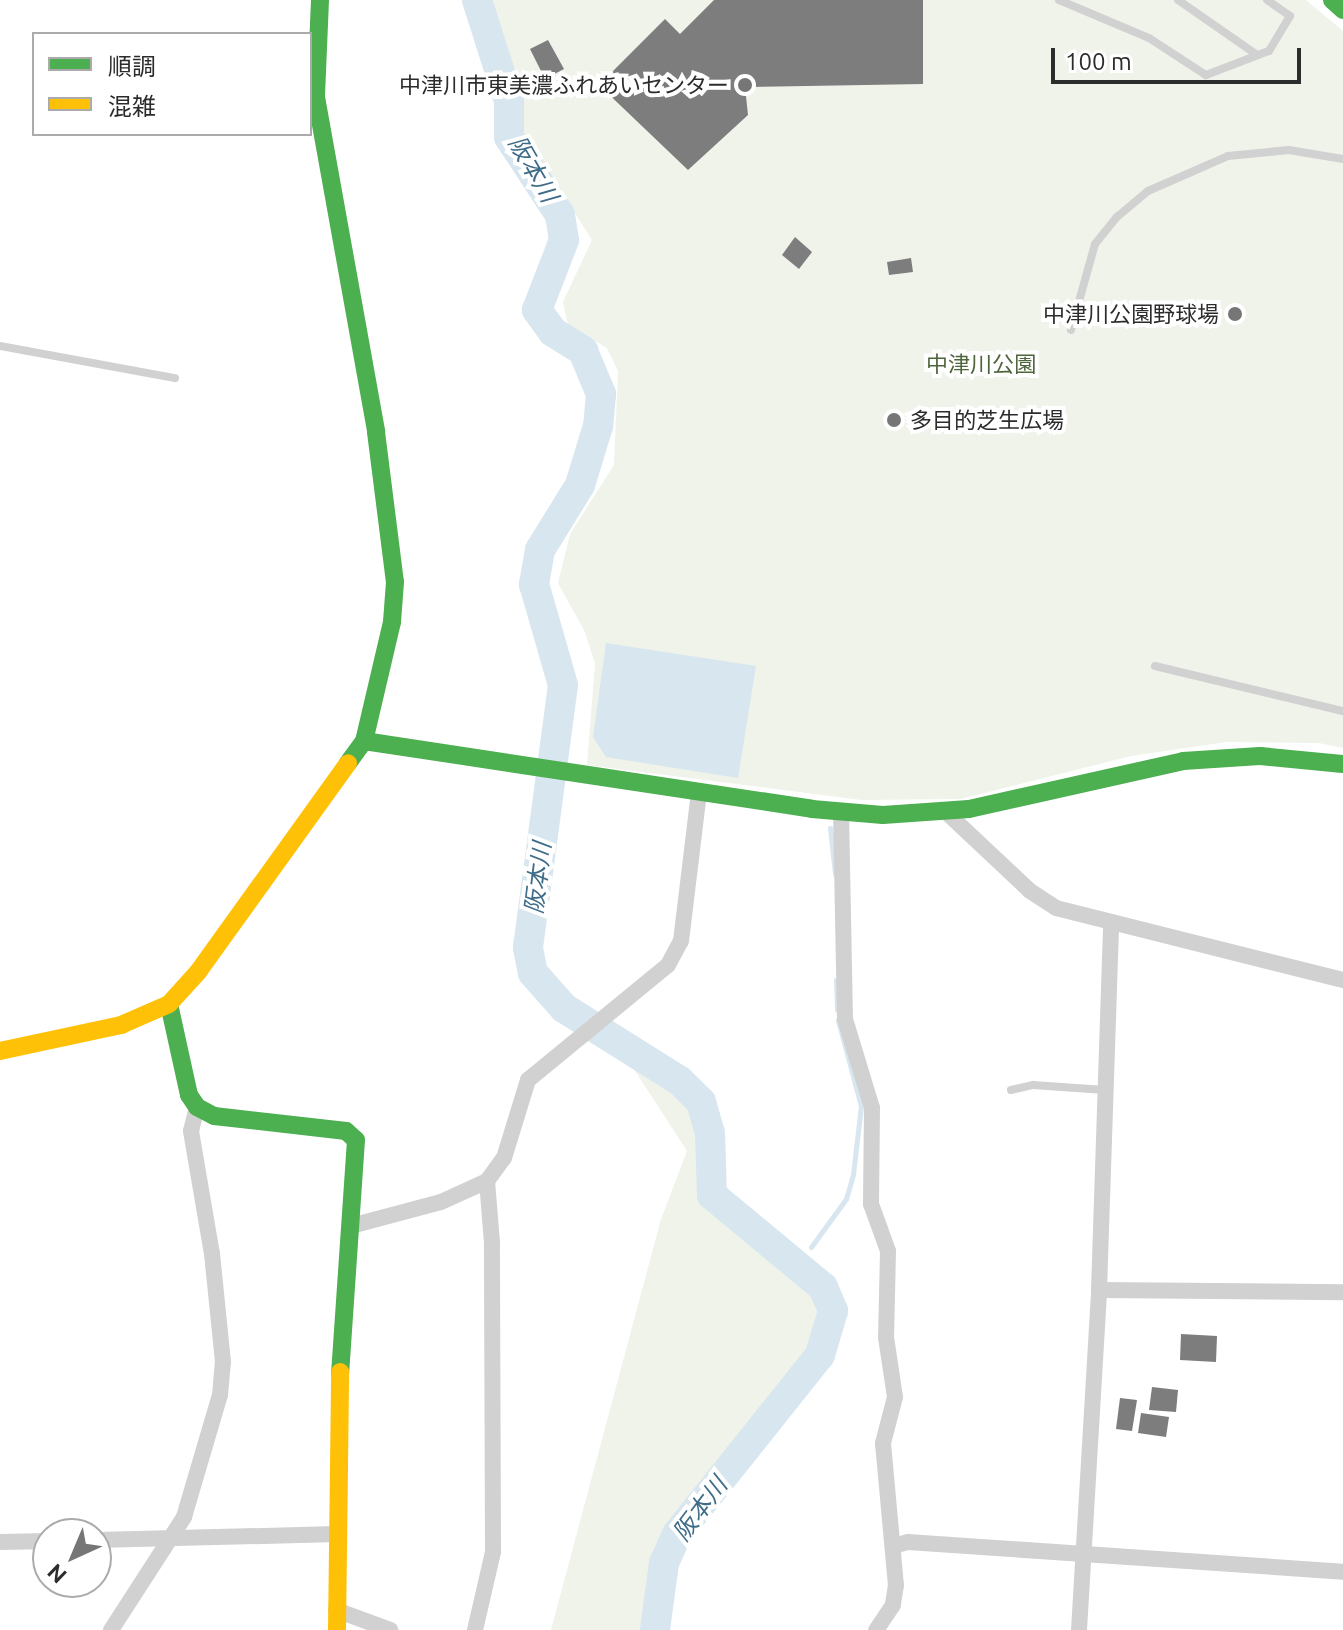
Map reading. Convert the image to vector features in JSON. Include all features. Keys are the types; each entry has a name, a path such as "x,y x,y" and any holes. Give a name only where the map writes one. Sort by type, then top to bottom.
{"street":[{"path":"0,1051 121,1025 169,1004 198,972 364,741 392,622 395,582 376,432 316,97 320,0"},
{"path":"1332,0 1343,10"},
{"path":"364,741 841,812 946,812 1183,761 1260,756 1343,764"},
{"path":"351,1226 441,1202 487,1181 504,1158 528,1080 668,965 681,941 699,793"},
{"path":"841,812 845,1019 867,1078 875,1131 871,1204 888,1251 886,1337 895,1397 883,1443 895,1595 876,1630"},
{"path":"946,812 1045,902 1111,926 1343,980"},
{"path":"1079,1630 1099,1290 1111,926"},
{"path":"169,1004 189,1095 197,1107 214,1116 346,1131 356,1140 339,1382 337,1630"},
{"path":"111,1630 174,1537 220,1395 223,1362 191,1131 197,1107"},
{"path":"475,1630 493,1552 492,1243 487,1181"},
{"path":"1099,1290 1343,1292"},
{"path":"112,1539 337,1534"},
{"path":"0,1542 32,1541"},
{"path":"893,1546 908,1542 1343,1572"},
{"path":"336,1610 390,1630"}],"lane":[{"path":"1059,0 1149,38 1206,75 1269,51 1290,16 1267,0"},
{"path":"1178,0 1257,55"},
{"path":"1071,330 1095,244 1103,230 1148,191 1228,156 1289,150 1343,159"},
{"path":"0,346 175,378"},
{"path":"1155,666 1343,711"},
{"path":"1011,1090 1033,1085 1105,1090"}],"green space":[{"name":"中津川公園","path":"492,0 1306,0 1343,31 1343,748 1319,743 1227,742 1131,756 961,799 861,800 587,765 595,664 585,632 558,583 570,534 614,465 618,371 607,348 568,325 563,302 592,240 525,135"},
{"path":"630,1063 665,1083 704,1122 704,1197 817,1298 819,1349 672,1532 657,1560 648,1630 551,1630 661,1219 687,1151"}],"shaded area":[{"path":"606,643 756,666 738,778 606,757 593,737"}],"building":[{"name":"中津川市東美濃ふれあいセンター","path":"714,0 923,0 923,84 745,87 748,115 688,170 599,85 665,19 680,34"},
{"path":"548,40 564,69 545,79 530,49"},
{"path":"795,237 812,252 799,269 782,255"},
{"path":"911,258 913,272 889,275 887,262"},
{"path":"1181,1334 1217,1336 1216,1362 1180,1360"},
{"path":"1152,1387 1178,1390 1176,1412 1149,1410"},
{"path":"1120,1398 1137,1400 1132,1431 1116,1429"},
{"path":"1141,1413 1169,1417 1166,1437 1138,1433"}],"waterway":[{"name":"阪本川","path":"477,0 509,101 509,137 560,215 564,240 537,310 553,332 583,351 601,394 598,426 580,485 540,550 534,584 563,685 528,948 533,973 564,1008 680,1081 701,1102 710,1133 712,1195 823,1287 833,1311 820,1355 677,1534 664,1563 655,1630"},
{"path":"830,828 835,874"},
{"path":"836,980 837,1010"},
{"path":"811,1247 846,1199 853,1174 861,1106 838,1020"},
{"path":"802,1267 804,1262"}],"traffic: fast":[{"path":"320,0 316,97 376,432 395,582 392,622 364,741 348,763"},
{"path":"1332,0 1343,10"},
{"path":"364,741 812,809 883,815 969,809 1183,761 1260,756 1343,764"},
{"path":"169,1004 189,1095 197,1107 214,1116 346,1131 356,1140 340,1372"}],"traffic: slow":[{"path":"0,1051 121,1025 169,1004 198,972 348,763"},
{"path":"337,1630 340,1372"}],"place":[{"name":"中津川市東美濃ふれあいセンター","path":"745,85"},
{"name":"中津川公園野球場","path":"1235,314"},
{"name":"多目的芝生広場","path":"894,420"}]}
